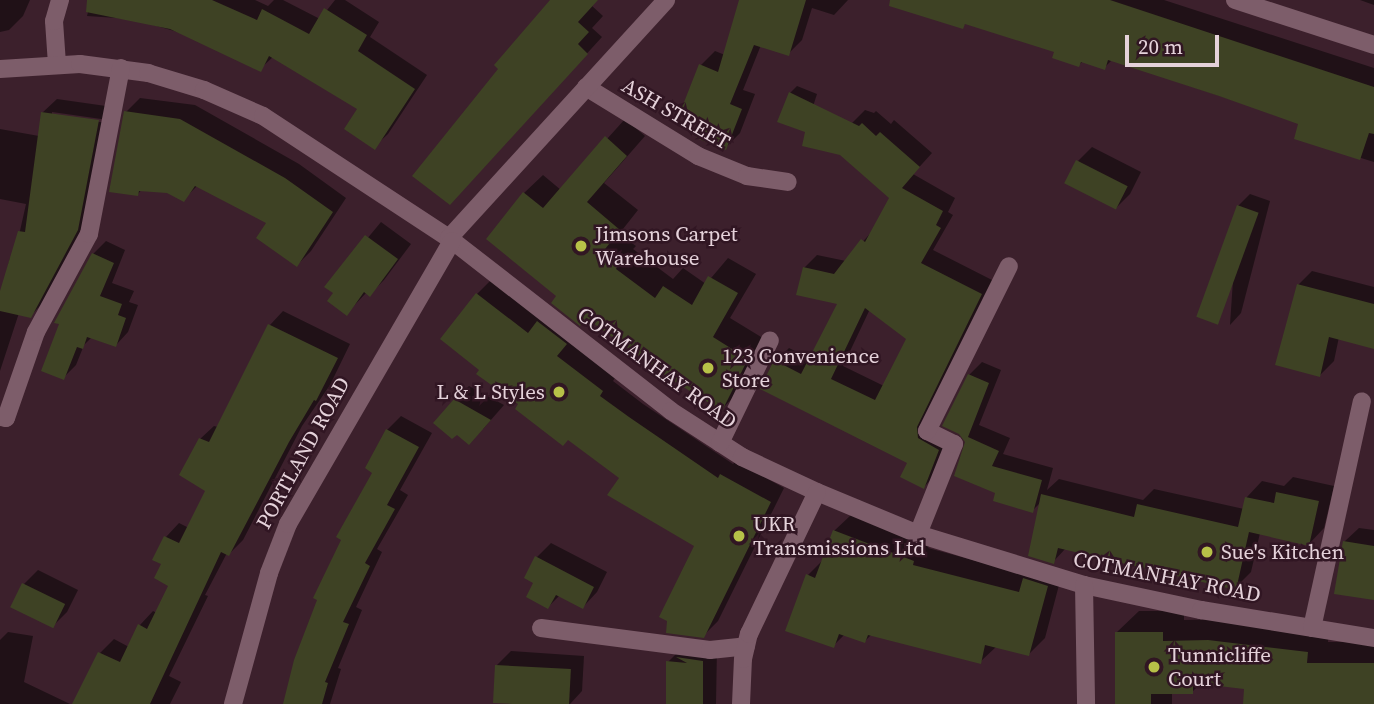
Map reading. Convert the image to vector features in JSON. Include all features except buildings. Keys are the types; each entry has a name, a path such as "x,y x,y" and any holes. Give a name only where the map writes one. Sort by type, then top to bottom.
{"street":[{"path":"57,64 54,21 60,0"},
{"name":"ASH STREET","path":"451,240 666,0"},
{"path":"1235,0 1374,46"},
{"name":"COTMANHAY ROAD","path":"0,69 57,64 121,68 204,89 263,116 451,240 631,382 720,443 817,492 918,534 1084,585 1201,610 1374,638"},
{"path":"0,417 6,418 36,332 89,234 99,194 121,68"},
{"name":"ASH STREET","path":"586,87 698,156 747,176 788,182"},
{"name":"PORTLAND ROAD","path":"233,704 269,573 288,524 451,240"},
{"path":"918,534 954,444 927,432 1009,266"},
{"path":"720,443 770,340"},
{"path":"1312,628 1362,401"},
{"path":"741,704 746,646 757,613 817,492"},
{"path":"1084,585 1086,704"},
{"path":"541,628 710,650 746,646"}],"place":[{"name":"Jimsons Carpet Warehouse","path":"581,246"},
{"name":"123 Convenience Store","path":"708,368"},
{"name":"L & L Styles","path":"559,392"},
{"name":"UKR Transmissions Ltd","path":"739,536"},
{"name":"Sue's Kitchen","path":"1207,552"},
{"name":"Tunnicliffe Court","path":"1154,667"}]}
